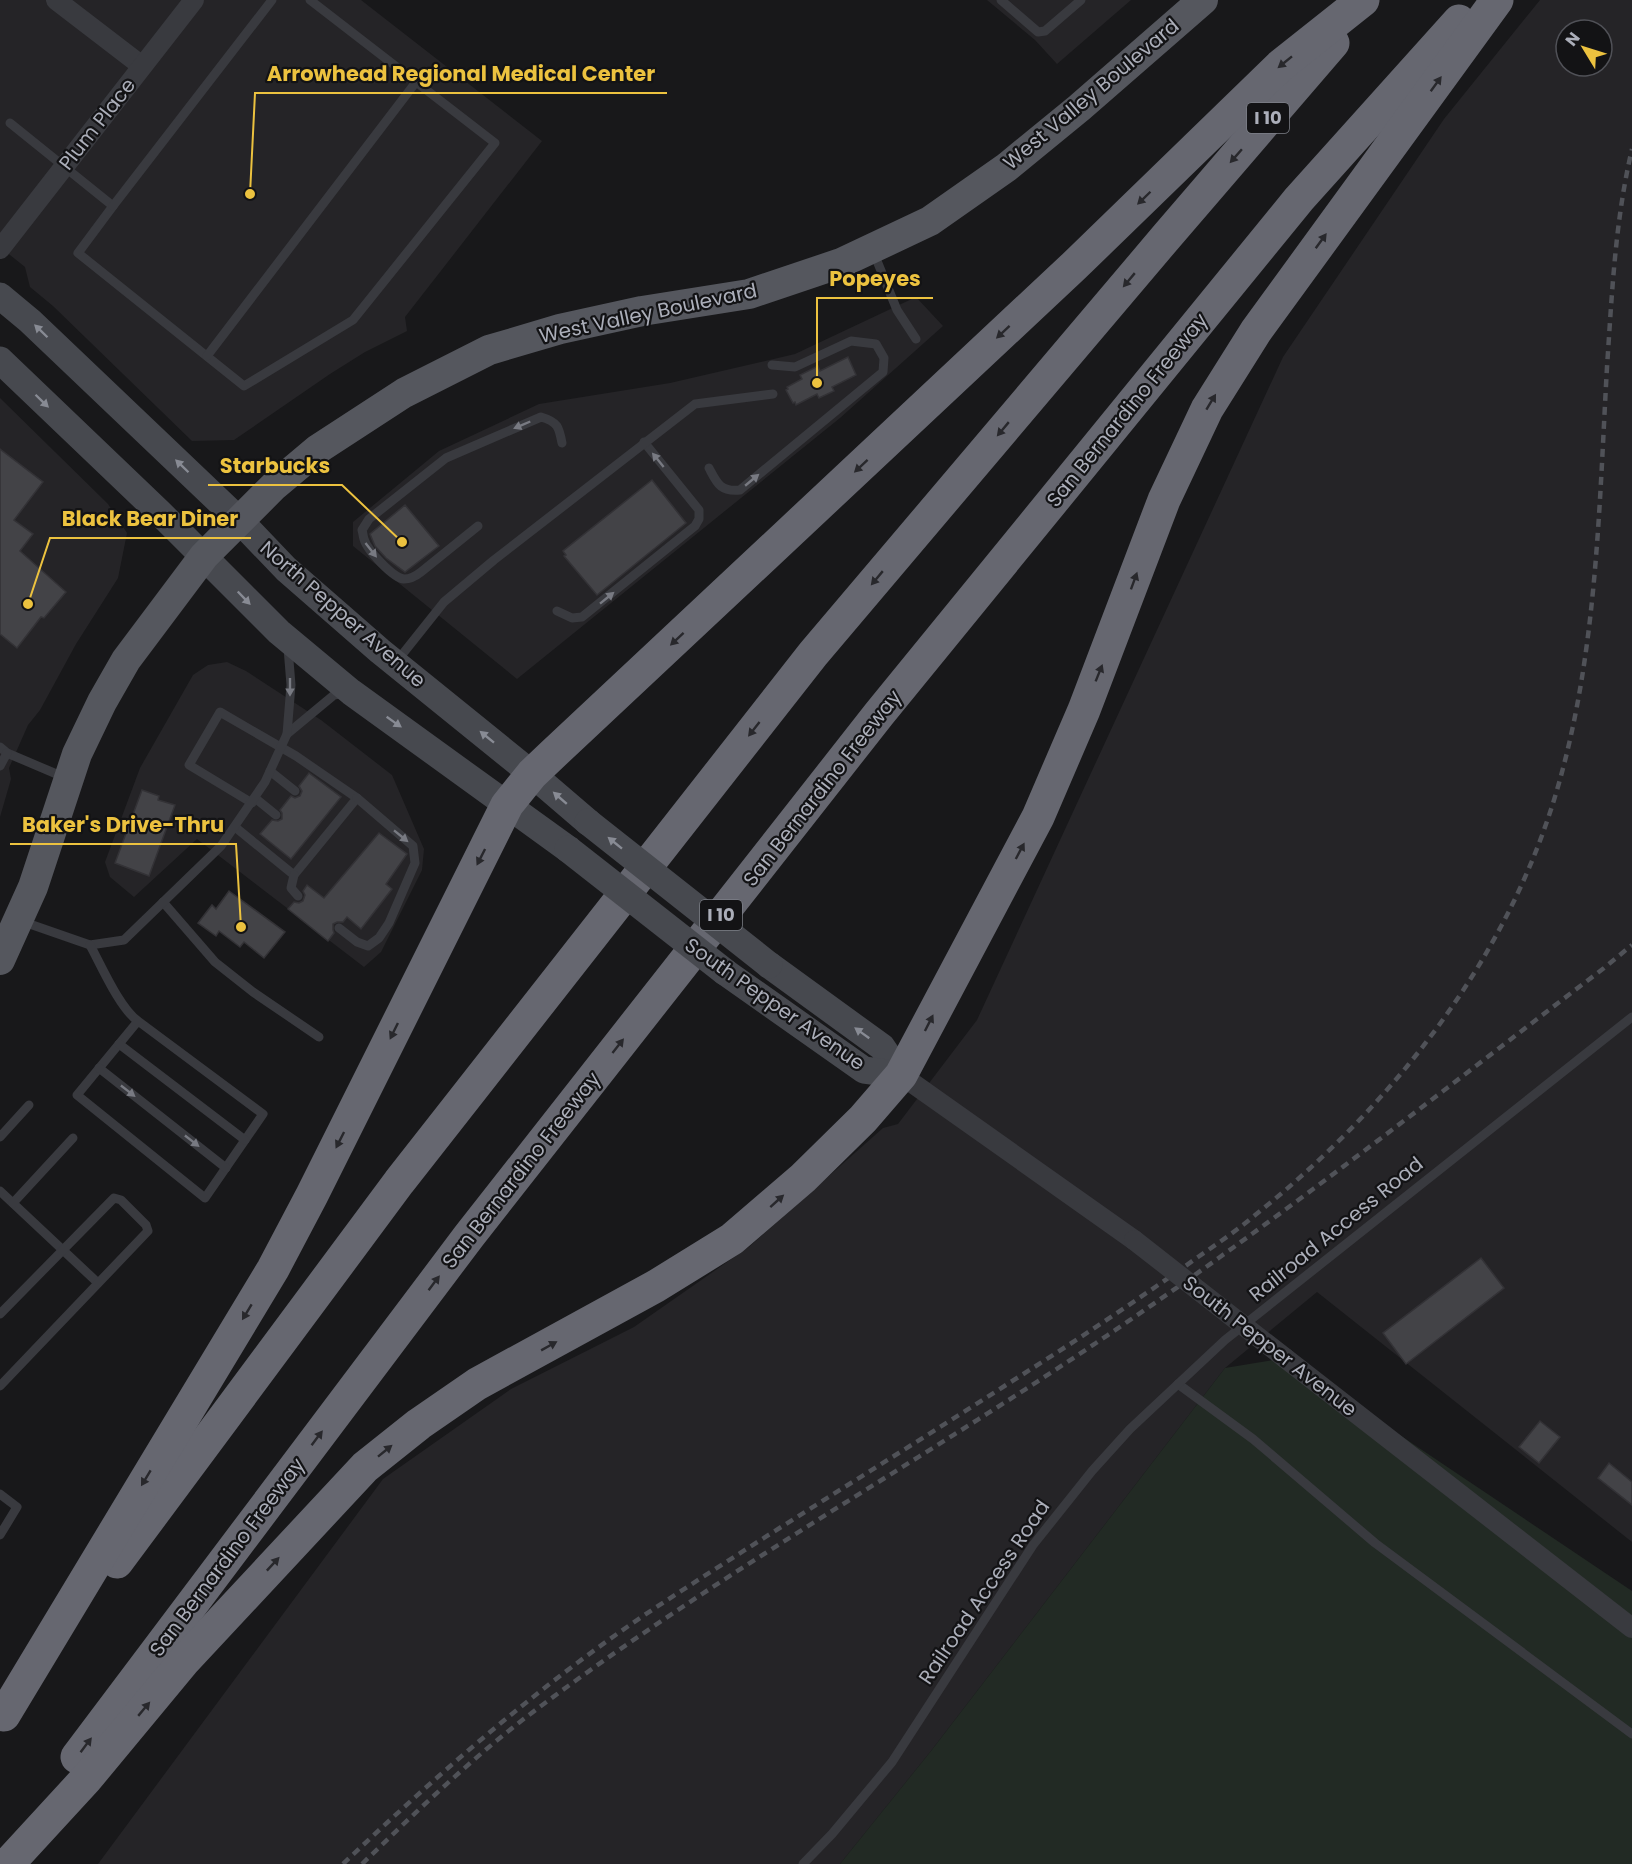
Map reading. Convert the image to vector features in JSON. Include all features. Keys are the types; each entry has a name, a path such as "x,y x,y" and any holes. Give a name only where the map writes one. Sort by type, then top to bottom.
{"highway":[{"path":"2,1717 273,1269 318,1185 507,805 532,774 1066,274 1280,66 1363,0"},
{"name":"I 10","path":"2,1717 399,1182 813,654 1370,0"},
{"name":"San Bernardino Freeway","path":"0,1859 469,1236 872,723 1299,199 1478,0"},
{"path":"8,1864 87,1778 184,1661 365,1467 419,1424 477,1384 656,1286 732,1239 803,1178 901,1075 1038,817 1058,774 1114,636 1164,500 1207,409 1256,331 1497,0"}],"main road":[{"name":"West Valley Boulevard","path":"0,960 33,886 82,744 126,660 204,556 274,486 318,449 404,393 489,350 582,324 642,311 749,294 841,263 930,221 1006,167 1079,108 1197,2"},
{"name":"North Pepper Avenue","path":"0,296 30,321 240,521 286,569 395,663 674,892"},
{"path":"0,360 288,639 351,692 507,805"},
{"name":"South Pepper Avenue","path":"507,805 568,849 747,989 864,1070 901,1075"},
{"name":"South Pepper Avenue","path":"674,892 882,1047 901,1075"}],"street":[{"path":"56,0 142,66"},
{"name":"Plum Place","path":"0,249 194,0"},
{"name":"South Pepper Avenue","path":"901,1075 1134,1240 1632,1628"}],"lane":[{"path":"272,0 78,253 244,386 353,320 495,142 310,0"},
{"path":"1001,0 1038,32 1045,31 1081,0"},
{"path":"207,356 416,82"},
{"path":"10,123 113,206"},
{"path":"872,248 897,310 916,339"},
{"path":"708,468 718,485 729,491 740,490 883,372 884,358 876,344 866,341 851,342 795,367 772,366"},
{"path":"395,663 444,602 494,560 695,404 772,394"},
{"path":"478,526 413,578 404,579 396,577 370,550 364,540 362,530 369,519 435,465 457,453 541,417 552,420 559,428 562,443"},
{"path":"557,611 572,618 582,617 695,526 699,519 699,510 644,442"},
{"path":"18,919 90,945 124,940 221,846 253,800 270,771 287,734 291,686 288,639"},
{"path":"287,734 334,695 351,692"},
{"path":"276,815 189,765 220,712 296,756 357,798 413,846 415,863 389,922 379,938 368,946 357,942 339,928"},
{"path":"0,766 4,750 69,779"},
{"path":"270,771 294,791"},
{"path":"298,896 291,888 294,875 357,798"},
{"path":"326,816 335,824"},
{"path":"235,827 294,875"},
{"path":"307,840 316,848"},
{"path":"163,902 215,962 253,992 319,1036"},
{"path":"90,945 126,1009 138,1021 263,1114 205,1198 77,1095 138,1021"},
{"name":"Railroad Access Road","path":"802,1864 832,1834 892,1762 1033,1545 1063,1506 1130,1429 1225,1340 1632,1017"},
{"path":"119,1044 245,1140"},
{"path":"99,1068 226,1168"},
{"path":"0,1137 29,1105"},
{"path":"13,1203 73,1138"},
{"path":"0,1191 98,1283"},
{"path":"0,1314 114,1198 121,1200 146,1225 148,1231 0,1386"},
{"path":"1178,1384 1253,1439 1375,1543 1632,1734"},
{"path":"0,1494 17,1507 0,1535"}],"shaded area":[{"path":"0,0 361,0 542,141 405,317 407,331 365,352 330,374 234,440 192,441 53,306 30,287 25,267 0,247"},
{"path":"987,0 1131,0 1057,64 1035,40"},
{"path":"1540,0 1632,0 1632,1542 1317,1292 1225,1368 931,1751 840,1864 98,1864 383,1479 511,1389 634,1327 750,1246 883,1128 898,1124 977,1020 1283,357 1444,119"},
{"path":"916,297 943,326 840,418 517,679 353,546 353,522 439,451 539,404 670,383 795,354"},
{"path":"0,398 108,504 127,533 118,578 76,644 40,710 28,725 9,768 11,779 0,817"},
{"path":"227,662 246,671 321,720 392,775 424,849 422,870 381,952 364,967 197,839 134,897 110,877 105,862 140,768 193,675 208,665"},
{"path":"1285,1358 1632,1591 1632,1864 840,1864 931,1751 1225,1368"}],"building":[{"path":"848,357 856,375 832,387 834,391 819,398 817,394 796,405 795,402 793,403 786,390 787,387 802,379 800,375 818,366 820,371"},
{"path":"0,449 43,482 14,520 33,534 20,551 66,592 44,618 41,617 17,648 0,634"},
{"path":"652,480 686,523 597,595 564,556 566,555 563,551"},
{"path":"405,505 439,546 405,572 386,558 375,546 370,534"},
{"path":"309,773 341,797 291,859 260,834 272,820 282,819 280,810 291,796 295,798 300,796 302,791 299,786"},
{"path":"142,790 159,796 158,800 175,805 149,876 115,863"},
{"path":"379,833 407,854 386,884 392,889 361,929 347,917 343,922 333,924 334,933 328,941 288,909 294,902 303,901 305,895 303,891 307,885 324,898"},
{"path":"229,891 285,932 264,958 244,942 240,947 219,931 216,936 198,923 212,905 216,909"},
{"path":"1481,1258 1504,1288 1406,1364 1383,1333"},
{"path":"1540,1421 1560,1437 1539,1463 1519,1447"},
{"path":"1609,1463 1632,1482 1632,1505 1598,1478"}],"railway":[{"path":"343,1864 493,1729 613,1637 1079,1338 1240,1227 1304,1173 1352,1128 1397,1078 1438,1026 1475,971 1508,913 1535,853 1557,790 1570,738 1581,686 1594,580 1615,258 1632,149"},
{"path":"362,1864 471,1762 541,1706 677,1611 1027,1388 1161,1299 1353,1159 1632,945"}],"place":[{"name":"Arrowhead Regional Medical Center","path":"250,194"},
{"name":"Popeyes","path":"817,383"},
{"name":"Starbucks","path":"402,542"},
{"name":"Black Bear Diner","path":"28,604"},
{"name":"Baker's Drive-Thru","path":"241,927"}]}
